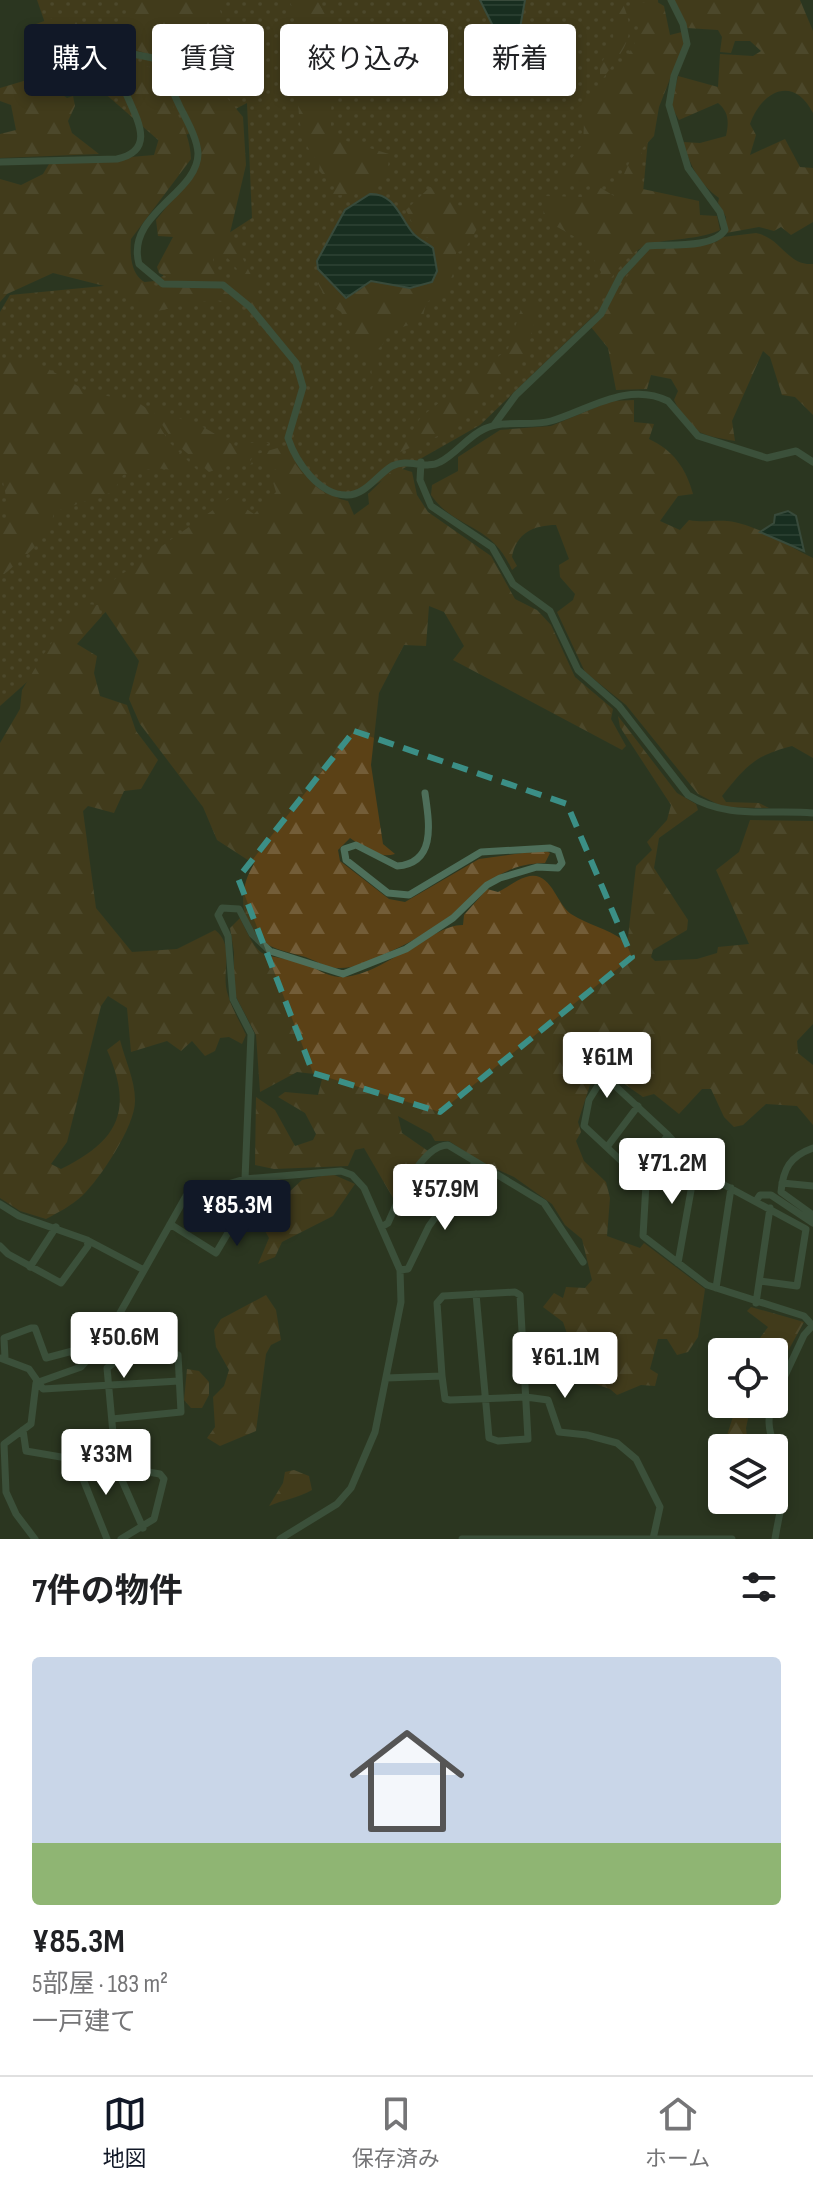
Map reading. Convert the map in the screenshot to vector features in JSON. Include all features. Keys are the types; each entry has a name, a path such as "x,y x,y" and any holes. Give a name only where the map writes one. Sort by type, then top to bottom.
{"street":[{"path":"494,425 516,395 601,314 621,275 648,246 708,241 721,236 725,230 720,212 688,168 669,105 674,76 687,44 683,24 671,0"},
{"path":"0,162 117,159 135,153 141,144 141,131 119,72 123,62 133,54 153,58 191,129 198,157 191,172 140,234 137,258 143,271 171,286 223,285 250,307 287,351 304,381 288,438 304,468 322,487 349,496 392,467 421,462 439,463 482,429 494,425 549,422 600,400 648,395 668,401 698,436 767,458 796,451 813,462"},
{"path":"421,462 420,480 431,506 492,547 513,584 550,611 578,670 619,706 688,795 730,812 813,813"},
{"path":"245,1179 251,1034 230,987 228,936 218,915 222,908 239,909 252,934 270,951 343,974 406,949 453,918 487,885 500,878 537,867 558,868 562,863 558,851 550,848 481,852 409,895 388,893 346,860 344,849 356,845 397,866 415,860 428,842 430,831 425,793"},
{"path":"760,1281 797,1286 806,1229 695,1168 668,1135 612,1083 599,1084 589,1100 584,1126 638,1176 648,1192 643,1236 716,1288 804,1316 813,1326 804,1335 788,1370"},
{"path":"607,1147 638,1106"},
{"path":"638,1176 668,1135"},
{"path":"383,1226 388,1223 405,1183 443,1144 544,1203 583,1262"},
{"path":"813,1148 797,1153 783,1171 781,1192 813,1215"},
{"path":"400,1270 408,1269 429,1226 475,1163"},
{"path":"678,1263 695,1168"},
{"path":"39,1381 81,1367 103,1343 186,1196 245,1179 341,1171 358,1180 383,1226 400,1270 401,1302 375,1432 351,1488 337,1504 280,1539"},
{"path":"782,1183 813,1186"},
{"path":"716,1288 731,1188"},
{"path":"756,1201 760,1195 771,1195 813,1223"},
{"path":"170,1224 216,1253 232,1226 186,1196"},
{"path":"0,1204 19,1216 87,1240 144,1270"},
{"path":"756,1303 770,1208"},
{"path":"30,1267 56,1227"},
{"path":"0,1246 61,1283 81,1256 87,1240"},
{"path":"476,1294 485,1398 489,1438 498,1441 528,1439 526,1397 520,1295 515,1292 476,1294 443,1296 437,1303 445,1399 485,1398 526,1397 548,1400 559,1432 617,1443 636,1459 660,1507 654,1538"},
{"path":"103,1343 46,1358 35,1328 31,1328 4,1338 2,1358 29,1369 43,1389 179,1381"},
{"path":"112,1419 181,1412 178,1355 137,1351 122,1355 107,1368 116,1466 143,1528"},
{"path":"386,1378 442,1376"},
{"path":"35,1539 12,1508 5,1485 4,1444 33,1419 39,1381"},
{"path":"771,1418 769,1434 780,1463 783,1487 775,1539"},
{"path":"23,1430 26,1451 160,1474 164,1479 154,1519 121,1539"},
{"path":"75,1459 107,1539"},
{"path":"462,1539 732,1539"}],"highlighted area":[{"path":"354,731 567,804 632,957 440,1112 313,1073 238,878"}],"green space":[{"path":"37,0 658,0 659,25 635,276 480,425 369,488 180,546 0,706 0,312 10,295 155,281 252,218 247,103 165,146 108,96 136,96 136,24 45,24"},
{"path":"130,0 217,0 224,24 152,24 152,56 136,50 136,24 125,24"},
{"path":"289,0 317,0 328,24 298,24"},
{"path":"614,0 621,0 629,35 621,53 600,83 600,65 613,44"},
{"path":"654,0 664,6 670,35 682,32 684,43 659,107 654,136 642,149 638,188 699,201 700,215 717,216 720,230 637,250 619,268 583,320 601,272 584,242 543,219 545,196 582,197 601,188 614,196 630,161 626,155 605,178 583,187 561,182 563,169 583,144 585,102 617,69 637,38 638,23 629,6"},
{"path":"674,0 800,0 813,31 813,113 797,94 779,92 762,103 750,124 756,135 750,155 785,139 800,167 813,168 813,222 791,235 781,227 774,231 759,227 726,233 726,217 718,203 719,198 706,187 692,166 683,142 700,143 726,136 727,118 718,103 679,120 671,106 678,76 718,87 720,54 753,56 761,51 750,41 735,41 731,53 720,52 722,37 718,30 687,28"},
{"path":"61,15 81,24 36,24"},
{"path":"149,66 152,71 152,96 167,96 187,135 191,159 131,239 131,260 136,273 144,282 154,286 216,286 244,303 212,300 152,312 136,307 120,290 53,273 7,294 0,302 0,179 21,185 43,174 49,164 154,155 160,135 136,108 131,96 136,96 136,69"},
{"path":"24,81 24,96 73,96 75,106 68,121 72,133 99,154 0,158 0,134 16,130 11,105 0,101 0,88"},
{"path":"175,96 226,96 243,117 246,165 230,233 258,289 259,314 231,282 237,269 225,255 213,257 215,278 175,281 159,273 157,267 173,237 158,236 156,220 196,170 201,149"},
{"path":"299,96 332,96 331,127 343,140 389,154 388,167 379,184 363,192 331,195 335,187 319,171 320,163 303,137"},
{"path":"430,187 444,192 454,205 477,207 484,217 465,249 456,253 448,282 439,294 426,303 422,321 386,332 383,344 375,352 379,374 370,394 373,386 370,356 360,355 341,312 329,304 317,282 323,274 350,298 371,281 397,287 422,287 437,271 430,239 416,231 406,210"},
{"path":"756,233 772,240 797,261 813,264 813,415 795,397 782,395 770,357 763,351 732,421 735,441 704,434 691,426 674,400 678,391 671,379 651,375 647,389 616,390 608,348 591,327 648,247 716,242 723,237"},
{"path":"539,305 526,355 440,435 398,453 421,417 508,349 522,306"},
{"path":"31,359 90,393 136,401 149,410 170,443 200,473 155,468 123,475 113,492 54,512 47,532 25,557 0,578 0,532 7,524 9,511 0,467 0,363"},
{"path":"634,400 634,422 654,424 649,439 677,461 687,476 693,494 678,496 660,521 680,530 689,520 738,523 761,531 813,558 813,758 792,746 768,754 745,770 722,796 726,802 759,803 769,808 723,807 698,794 626,705 585,672 557,612 573,600 575,594 560,577 559,565 569,559 556,525 533,529 522,536 514,549 512,557 517,566 512,570 494,543 451,515 431,495 432,485 458,471 458,457 500,430 551,426 611,401"},
{"path":"155,409 205,428 237,447 238,443 269,443 244,460 209,472 173,441 153,411"},
{"path":"284,446 310,481 326,493 348,501 354,515 369,504 368,494 396,467 412,472 417,495 428,512 491,556 515,599 537,610 551,625 575,677 613,709 611,719 626,746 622,750 453,660 464,646 444,612 429,606 426,646 404,645 379,693 371,765 383,844 395,854 377,854 350,838 338,850 340,861 389,899 405,902 479,859 544,850 550,853 545,863 515,868 493,879 452,915 419,937 349,967 332,967 277,949 264,942 253,930 245,915 243,900 247,878 254,864 217,840 203,807 140,724 129,699 139,661 98,601 91,596 230,498 254,514 276,492 272,479 279,471 259,463 248,465 254,455"},
{"path":"85,604 98,605 102,616 77,644 97,656 94,673 100,696 127,705 136,731 158,760 141,789 124,791 114,813 88,806 83,811 96,908 132,952 177,949 215,930 225,944 228,995 246,1035 242,1044 229,1037 220,1038 215,1051 205,1056 192,1041 181,1051 167,1041 131,1052 127,1008 108,996 101,1006 67,1142 51,1164 61,1169 80,1158 108,1135 116,1122 119,1090 107,1050 120,1040 133,1085 134,1111 116,1151 89,1188 74,1203 46,1219 20,1211 0,1198 0,743 20,709 22,690 43,655 75,609"},
{"path":"618,716 677,793 696,804 698,810 659,838 654,868 688,920 687,930 653,950 651,957 655,961 697,959 717,953 718,947 749,944 716,870 739,852 750,820 813,821 813,1024 797,1041 798,1053 813,1065 813,1125 797,1106 766,1104 743,1125 734,1127 724,1117 711,1089 702,1089 679,1114 654,1094 643,1097 613,1076 591,1082 578,1122 581,1132 576,1141 584,1161 606,1182 610,1198 607,1236 640,1248 644,1243 705,1289 698,1337 688,1352 677,1355 667,1339 658,1339 650,1369 658,1374 655,1386 641,1385 617,1395 610,1389 589,1382 585,1346 570,1342 563,1322 543,1307 554,1293 563,1298 566,1287 585,1288 592,1280 582,1239 565,1225 552,1204 514,1177 479,1161 449,1141 435,1141 431,1134 398,1116 402,1133 428,1151 403,1178 393,1198 364,1148 355,1150 348,1166 274,1169 255,1165 256,1097 275,1110 295,1146 313,1140 316,1134 305,1113 278,1097 285,1092 318,1095 323,1075 297,1072 260,1092 256,1035 234,993 234,952 230,928 240,918 254,944 264,954 304,964 325,974 339,977 355,975 371,970 437,933 463,925 464,915 487,889 498,892 523,878 534,876 547,883 571,914 623,940 628,937 636,866 652,850 647,842 667,820 671,805 620,727"},
{"path":"332,1174 355,1184 333,1216 282,1242 275,1257 258,1264 269,1238 264,1229 269,1220 265,1210 256,1212 254,1205 265,1193 257,1187 258,1181 280,1178 281,1189 289,1192 302,1180"},
{"path":"266,1295 276,1310 281,1340 271,1345 266,1354 256,1431 220,1446 207,1438 215,1427 213,1397 224,1386 229,1370 216,1347 214,1330 221,1319"},
{"path":"751,1307 804,1322 788,1351 788,1338 760,1338 768,1327 747,1311"},
{"path":"187,1369 199,1371 209,1382 209,1395 202,1408 191,1408 184,1400"},
{"path":"733,1418 748,1418 747,1434 727,1434"},
{"path":"294,1470 309,1476 312,1490 269,1506 283,1483 285,1472"}],"water":[{"path":"480,0 525,0 521,24 492,24"},
{"path":"370,194 385,197 391,202 414,234 433,248 437,271 432,282 410,288 371,281 346,298 318,269 317,261 345,210"},
{"path":"788,511 796,516 804,551 760,532 774,523 775,515"}]}
